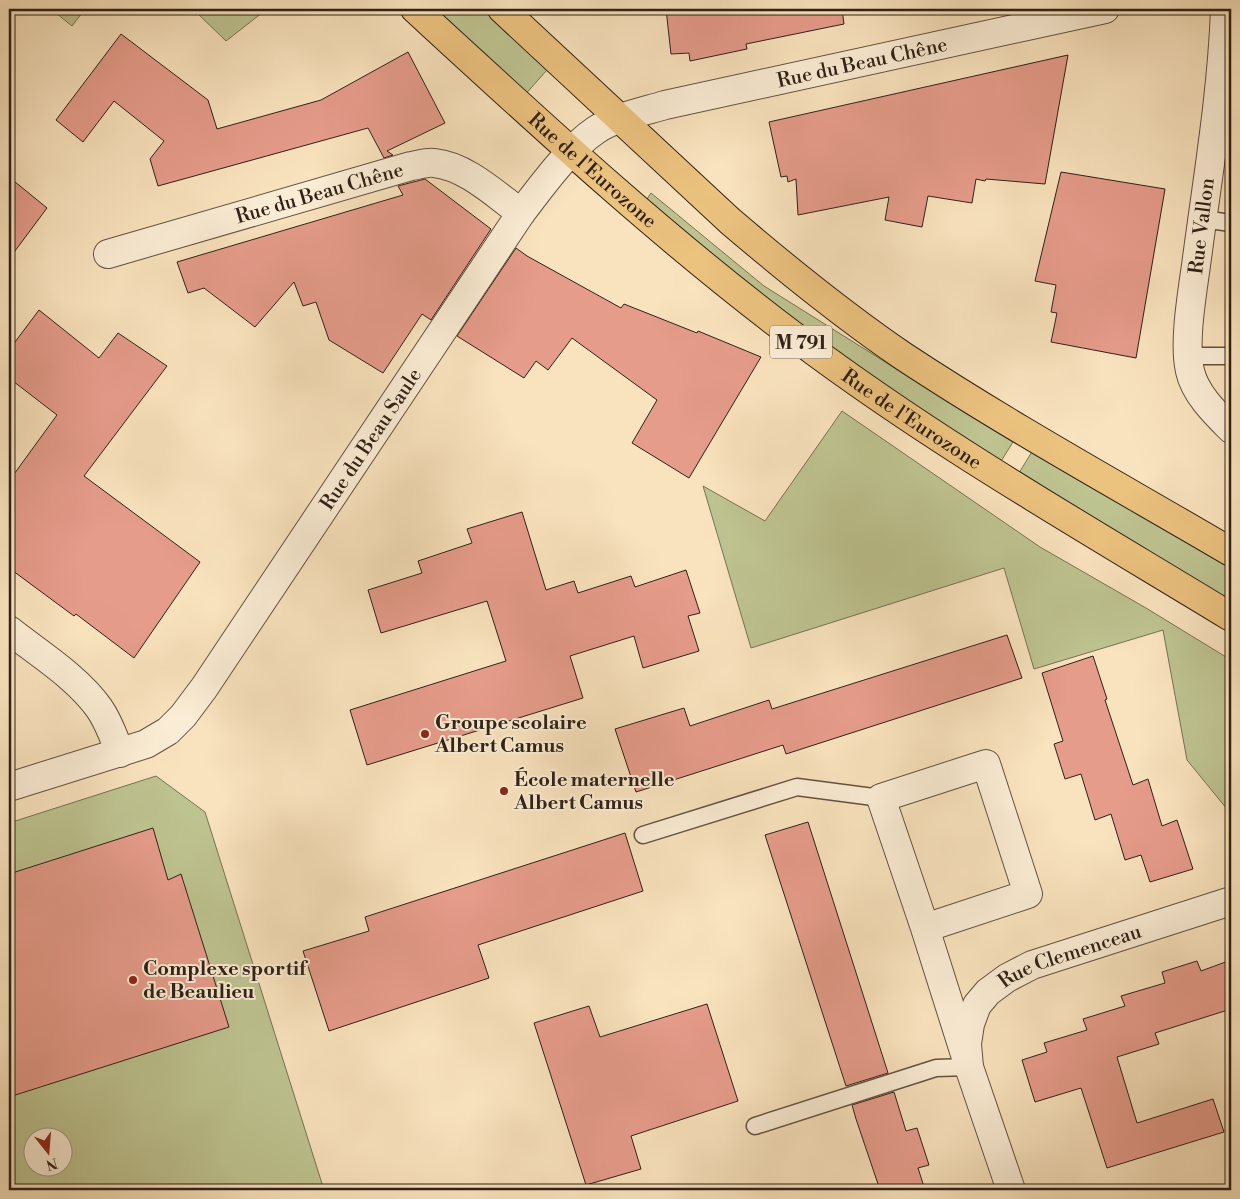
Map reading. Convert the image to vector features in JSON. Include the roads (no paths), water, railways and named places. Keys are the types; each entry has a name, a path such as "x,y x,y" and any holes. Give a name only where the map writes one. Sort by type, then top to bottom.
{"main road":[{"name":"Rue de l'Eurozone","path":"415,9 571,152 744,299 831,363 1004,479 1231,617"},
{"name":"M 791","path":"502,9 696,192 821,295 938,379 1231,552"}],"street":[{"name":"Rue du Beau Chêne","path":"620,119 682,101 1105,9"},
{"name":"Rue Vallon","path":"1225,9 1218,98 1190,312 1188,356 1190,373 1199,391 1231,430"},
{"name":"Rue du Beau Saule","path":"9,788 146,744 168,731 183,716 204,688 521,213 582,141 597,130 620,119"},
{"name":"Rue du Beau Chêne","path":"108,254 411,166 432,162 463,171 521,213"},
{"path":"9,630 84,691 99,708 110,727 120,753"},
{"path":"881,798 986,764 1028,894 925,928"},
{"name":"Rue Clemenceau","path":"881,798 1011,1190"},
{"name":"Rue Clemenceau","path":"969,1067 967,1044 970,1024 977,1005 988,992 1008,978 1032,965 1231,901"}],"lane":[{"path":"1202,219 1231,222"},
{"path":"1188,356 1231,356"},
{"path":"643,835 797,787 881,798"},
{"path":"755,1126 936,1068 969,1067"}],"place":[{"name":"Groupe scolaire Albert Camus","path":"425,734"},
{"name":"École maternelle Albert Camus","path":"504,791"},
{"name":"Complexe sportif de Beaulieu","path":"133,980"}]}
